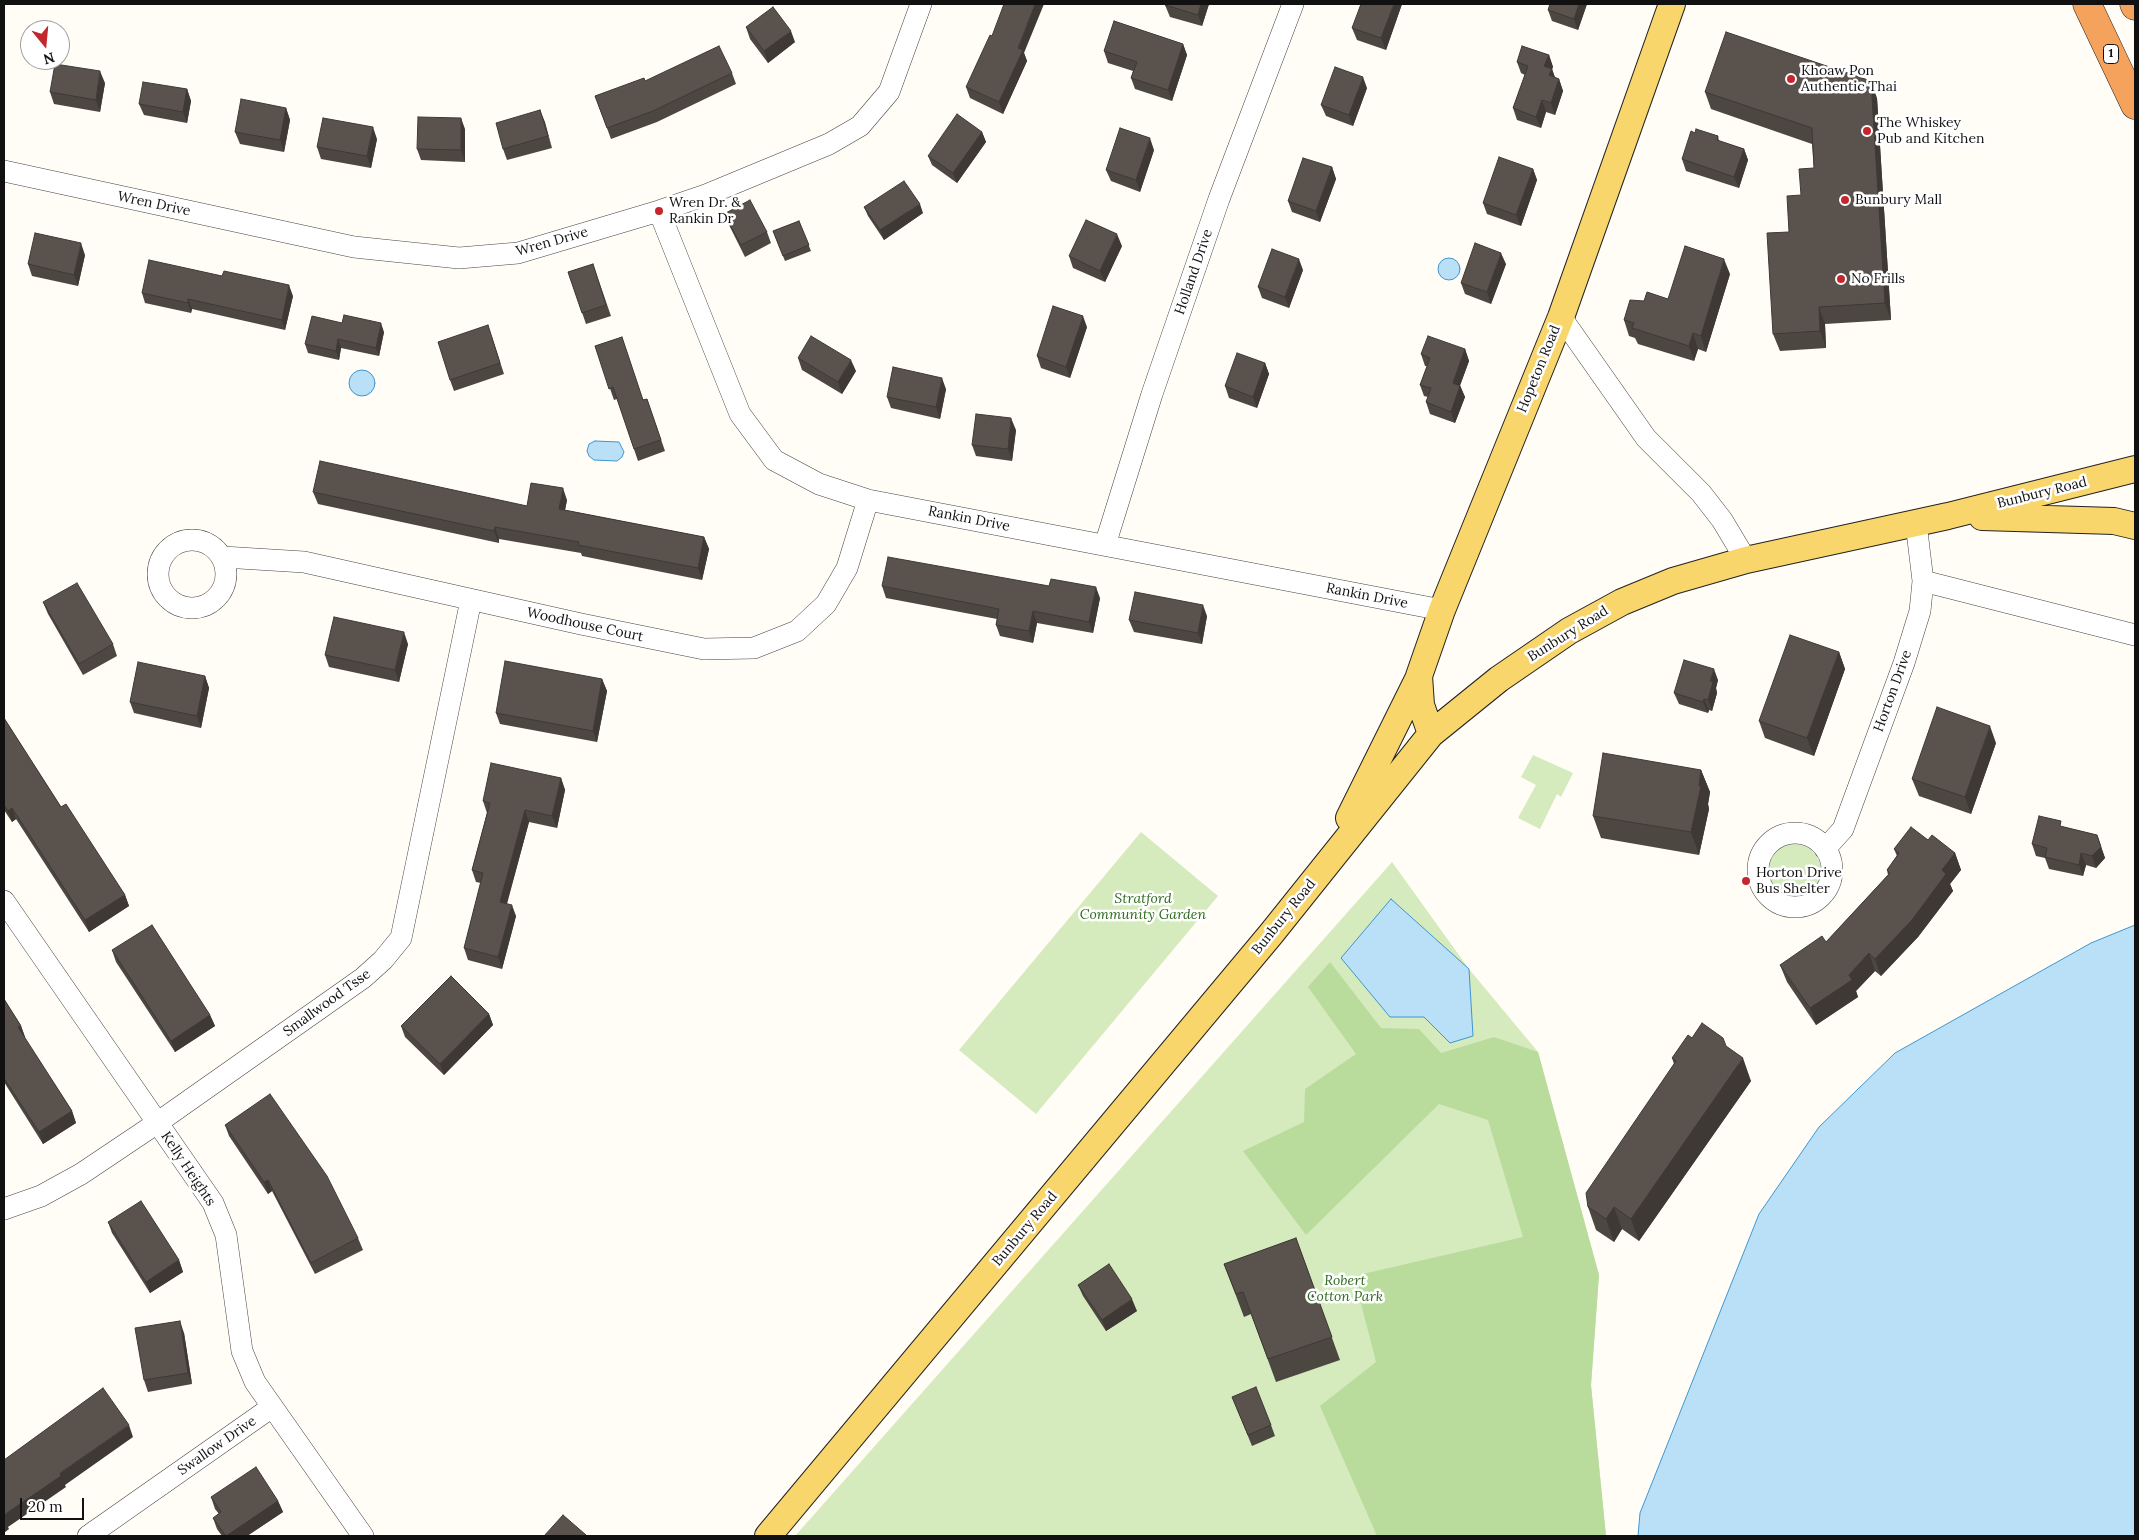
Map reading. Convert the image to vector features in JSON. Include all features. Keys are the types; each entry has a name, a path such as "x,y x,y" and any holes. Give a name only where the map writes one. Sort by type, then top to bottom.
{"highway":[{"name":"1","path":"2087,4 2135,105"}],"main road":[{"name":"Hopeton Road","path":"1431,734 1421,705 1419,676 1442,610 1561,317 1672,4"},
{"name":"Bunbury Road","path":"768,1536 1320,873 1431,734 1537,652 1622,602 1673,581 1746,560 1948,516 2135,470"},
{"name":"Bunbury Road","path":"1948,516 2114,520 2135,526"},
{"path":"1320,873 1375,768 1419,676"}],"street":[{"name":"Wren Drive","path":"4,171 354,247 459,258 518,253 658,212 706,195 829,144 860,126 889,92 921,4"},
{"name":"Holland Drive","path":"1105,545 1152,394 1219,199 1293,4"},
{"name":"Rankin Drive","path":"658,212 740,414 774,460 819,484 868,500 1442,610"},
{"path":"1561,317 1646,438 1701,493 1722,520 1746,560"},
{"name":"Woodhouse Court","path":"223,557 304,562 471,600 704,649 754,648 797,631 826,604 847,568 868,500"},
{"name":"Horton Drive","path":"1826,849 1843,829 1904,663 1920,611 1923,581 1916,523"},
{"path":"1923,581 2135,635"},
{"name":"Smallwood Tsse","path":"4,1209 41,1196 81,1174 158,1123 363,978 383,960 401,938 471,600"},
{"name":"Kelly Heights","path":"4,901 213,1203 226,1235 242,1351 255,1382 363,1536"},
{"name":"Swallow Drive","path":"88,1536 272,1407"}],"green space":[{"path":"1533,755 1573,773 1561,797 1557,794 1540,829 1518,818 1536,785 1521,777"},
{"name":"Stratford Community Garden","path":"1141,832 1218,896 1036,1114 959,1050"},
{"path":"1794,844 1804,846 1813,852 1819,861 1821,871 1819,881 1813,890 1804,896 1794,898 1784,896 1775,890 1769,881 1767,871 1769,861 1775,852 1784,846"},
{"name":"Robert Cotton Park","path":"1392,862 1469,969 1538,1052 1599,1275 1591,1385 1606,1536 795,1536"},
{"path":"1330,962 1381,1028 1419,1029 1441,1053 1494,1037 1538,1052 1599,1275 1591,1385 1606,1536 1377,1536 1320,1406 1376,1362 1354,1276 1523,1237 1488,1120 1439,1104 1306,1235 1243,1151 1304,1122 1305,1089 1356,1054 1308,987"}],"water":[{"path":"1445,258 1453,258 1460,265 1460,273 1453,280 1445,280 1438,273 1438,265"},
{"path":"362,370 371,374 375,383 371,392 362,396 353,392 349,383 353,374"},
{"path":"595,441 619,442 624,452 622,457 617,461 594,460 587,451 589,444"},
{"path":"1391,899 1469,969 1473,1036 1450,1043 1424,1017 1390,1017 1341,958"},
{"path":"2135,925 2135,1536 1638,1536 1640,1513 1759,1214 1819,1127 1895,1053 2091,943"}],"building":[{"path":"1004,4 1035,4 1018,48 1023,50 999,102 966,87 990,35 992,36"},
{"path":"1166,4 1201,4 1198,15"},
{"path":"1361,4 1394,4 1381,38 1352,28"},
{"path":"1550,4 1579,4 1574,19 1548,10"},
{"path":"773,7 791,31 764,51 746,27"},
{"path":"1114,21 1183,44 1168,90 1131,78 1137,62 1104,51"},
{"name":"Bunbury Mall","path":"1726,32 1871,81 1885,303 1819,307 1820,331 1773,334 1767,233 1789,232 1787,196 1801,195 1799,169 1814,168 1812,128 1705,92"},
{"path":"719,46 732,73 653,111 607,128 595,96 644,78 645,81"},
{"path":"1522,46 1549,55 1544,66 1552,69 1549,75 1559,79 1551,103 1542,100 1536,117 1513,108 1528,66 1517,62"},
{"path":"70,66 100,71 96,100 50,92 54,70 70,70"},
{"path":"1335,67 1363,77 1349,115 1321,105"},
{"path":"143,82 187,89 183,112 139,104"},
{"path":"241,99 286,108 280,140 235,132"},
{"path":"540,110 548,136 503,149 496,123"},
{"path":"957,114 982,132 953,173 928,156"},
{"path":"418,117 461,118 461,150 417,149"},
{"path":"323,118 373,127 367,156 317,147"},
{"path":"1120,128 1150,138 1136,180 1106,170"},
{"path":"1696,129 1718,136 1717,140 1744,149 1734,177 1682,159 1691,131 1695,133"},
{"path":"1499,157 1533,169 1516,215 1483,203"},
{"path":"1303,158 1332,167 1316,211 1288,201"},
{"path":"904,181 920,204 880,230 864,207"},
{"path":"750,200 767,232 741,245 724,214"},
{"path":"1086,220 1117,234 1100,271 1069,256"},
{"path":"799,221 809,245 783,256 773,231"},
{"path":"35,233 81,243 74,275 28,264"},
{"path":"1475,243 1501,253 1487,292 1461,283"},
{"path":"1685,246 1724,259 1701,336 1693,333 1689,346 1632,328 1634,323 1624,320 1630,300 1644,301 1647,292 1668,299"},
{"path":"1272,249 1299,259 1285,297 1258,287"},
{"path":"149,260 222,276 224,271 289,285 282,320 188,299 188,303 142,293"},
{"path":"593,264 606,305 582,313 568,272"},
{"path":"1053,306 1083,316 1066,367 1037,356"},
{"path":"344,315 381,323 376,348 338,339 336,351 305,344 312,316 342,323"},
{"path":"488,325 500,363 450,380 438,342"},
{"path":"811,336 851,360 838,382 798,358"},
{"path":"1428,336 1465,349 1453,383 1460,386 1451,412 1426,402 1431,388 1420,385 1430,358 1421,354"},
{"path":"622,337 643,400 647,399 661,440 634,449 613,387 609,389 595,346"},
{"path":"1237,353 1265,363 1253,397 1225,386"},
{"path":"893,367 942,378 936,407 887,397"},
{"path":"976,414 1011,418 1008,449 972,445"},
{"path":"320,461 527,506 531,483 563,488 559,509 704,537 698,568 578,545 579,542 495,527 494,531 313,492"},
{"path":"888,557 1049,586 1051,579 1096,587 1089,622 1033,611 1029,631 996,625 999,609 882,586"},
{"path":"77,583 113,644 79,664 43,602"},
{"path":"1135,592 1203,605 1198,633 1129,620"},
{"path":"334,617 404,632 395,670 325,655"},
{"path":"1790,635 1839,652 1807,738 1759,721"},
{"path":"1684,660 1714,669 1710,681 1713,682 1708,700 1704,699 1703,702 1674,693"},
{"path":"505,661 602,679 593,731 496,713"},
{"path":"138,662 205,676 197,716 130,702"},
{"path":"1937,707 1990,726 1965,797 1912,779"},
{"path":"4,718 61,807 66,804 125,895 85,920 12,808 8,811 4,805"},
{"path":"1603,753 1701,770 1699,786 1701,786 1691,832 1593,816"},
{"path":"491,763 561,778 552,816 525,810 500,902 512,905 498,957 464,948 483,873 472,870 490,803 483,801"},
{"path":"2039,816 2061,821 2060,826 2097,835 2101,847 2092,856 2081,853 2079,865 2045,857 2047,848 2032,844"},
{"path":"1911,827 1928,840 1932,835 1955,853 1942,870 1946,874 1912,920 1875,959 1869,953 1849,975 1852,980 1810,1008 1780,965 1822,936 1826,942 1890,873 1887,870 1899,853 1894,849"},
{"path":"152,925 210,1015 171,1041 112,950"},
{"path":"451,976 489,1014 440,1064 401,1026"},
{"path":"4,999 21,1026 18,1027 72,1111 39,1132 4,1078"},
{"path":"1702,1023 1723,1038 1726,1046 1743,1058 1631,1219 1614,1207 1606,1219 1588,1207 1586,1193 1676,1061 1672,1058 1688,1035 1692,1038"},
{"path":"270,1094 327,1176 358,1238 311,1263 268,1180 264,1182 225,1125"},
{"path":"141,1201 179,1260 146,1282 108,1222"},
{"path":"1296,1238 1332,1337 1268,1359 1243,1292 1236,1294 1224,1264"},
{"path":"1109,1264 1132,1299 1102,1320 1078,1285"},
{"path":"180,1321 188,1373 144,1380 135,1328"},
{"path":"1256,1387 1271,1425 1248,1435 1232,1397"},
{"path":"103,1388 129,1425 60,1473 61,1476 4,1515 4,1460"},
{"path":"256,1467 278,1501 226,1536 213,1518 221,1512 211,1497"},
{"path":"563,1515 586,1535 544,1536"}],"place":[{"name":"Khoaw Pon Authentic Thai","path":"1791,79"},
{"name":"The Whiskey Pub and Kitchen","path":"1867,131"},
{"name":"Bunbury Mall","path":"1845,200"},
{"name":"Wren Dr. & Rankin Dr","path":"659,211"},
{"name":"No Frills","path":"1841,279"},
{"name":"Horton Drive Bus Shelter","path":"1746,881"}]}
